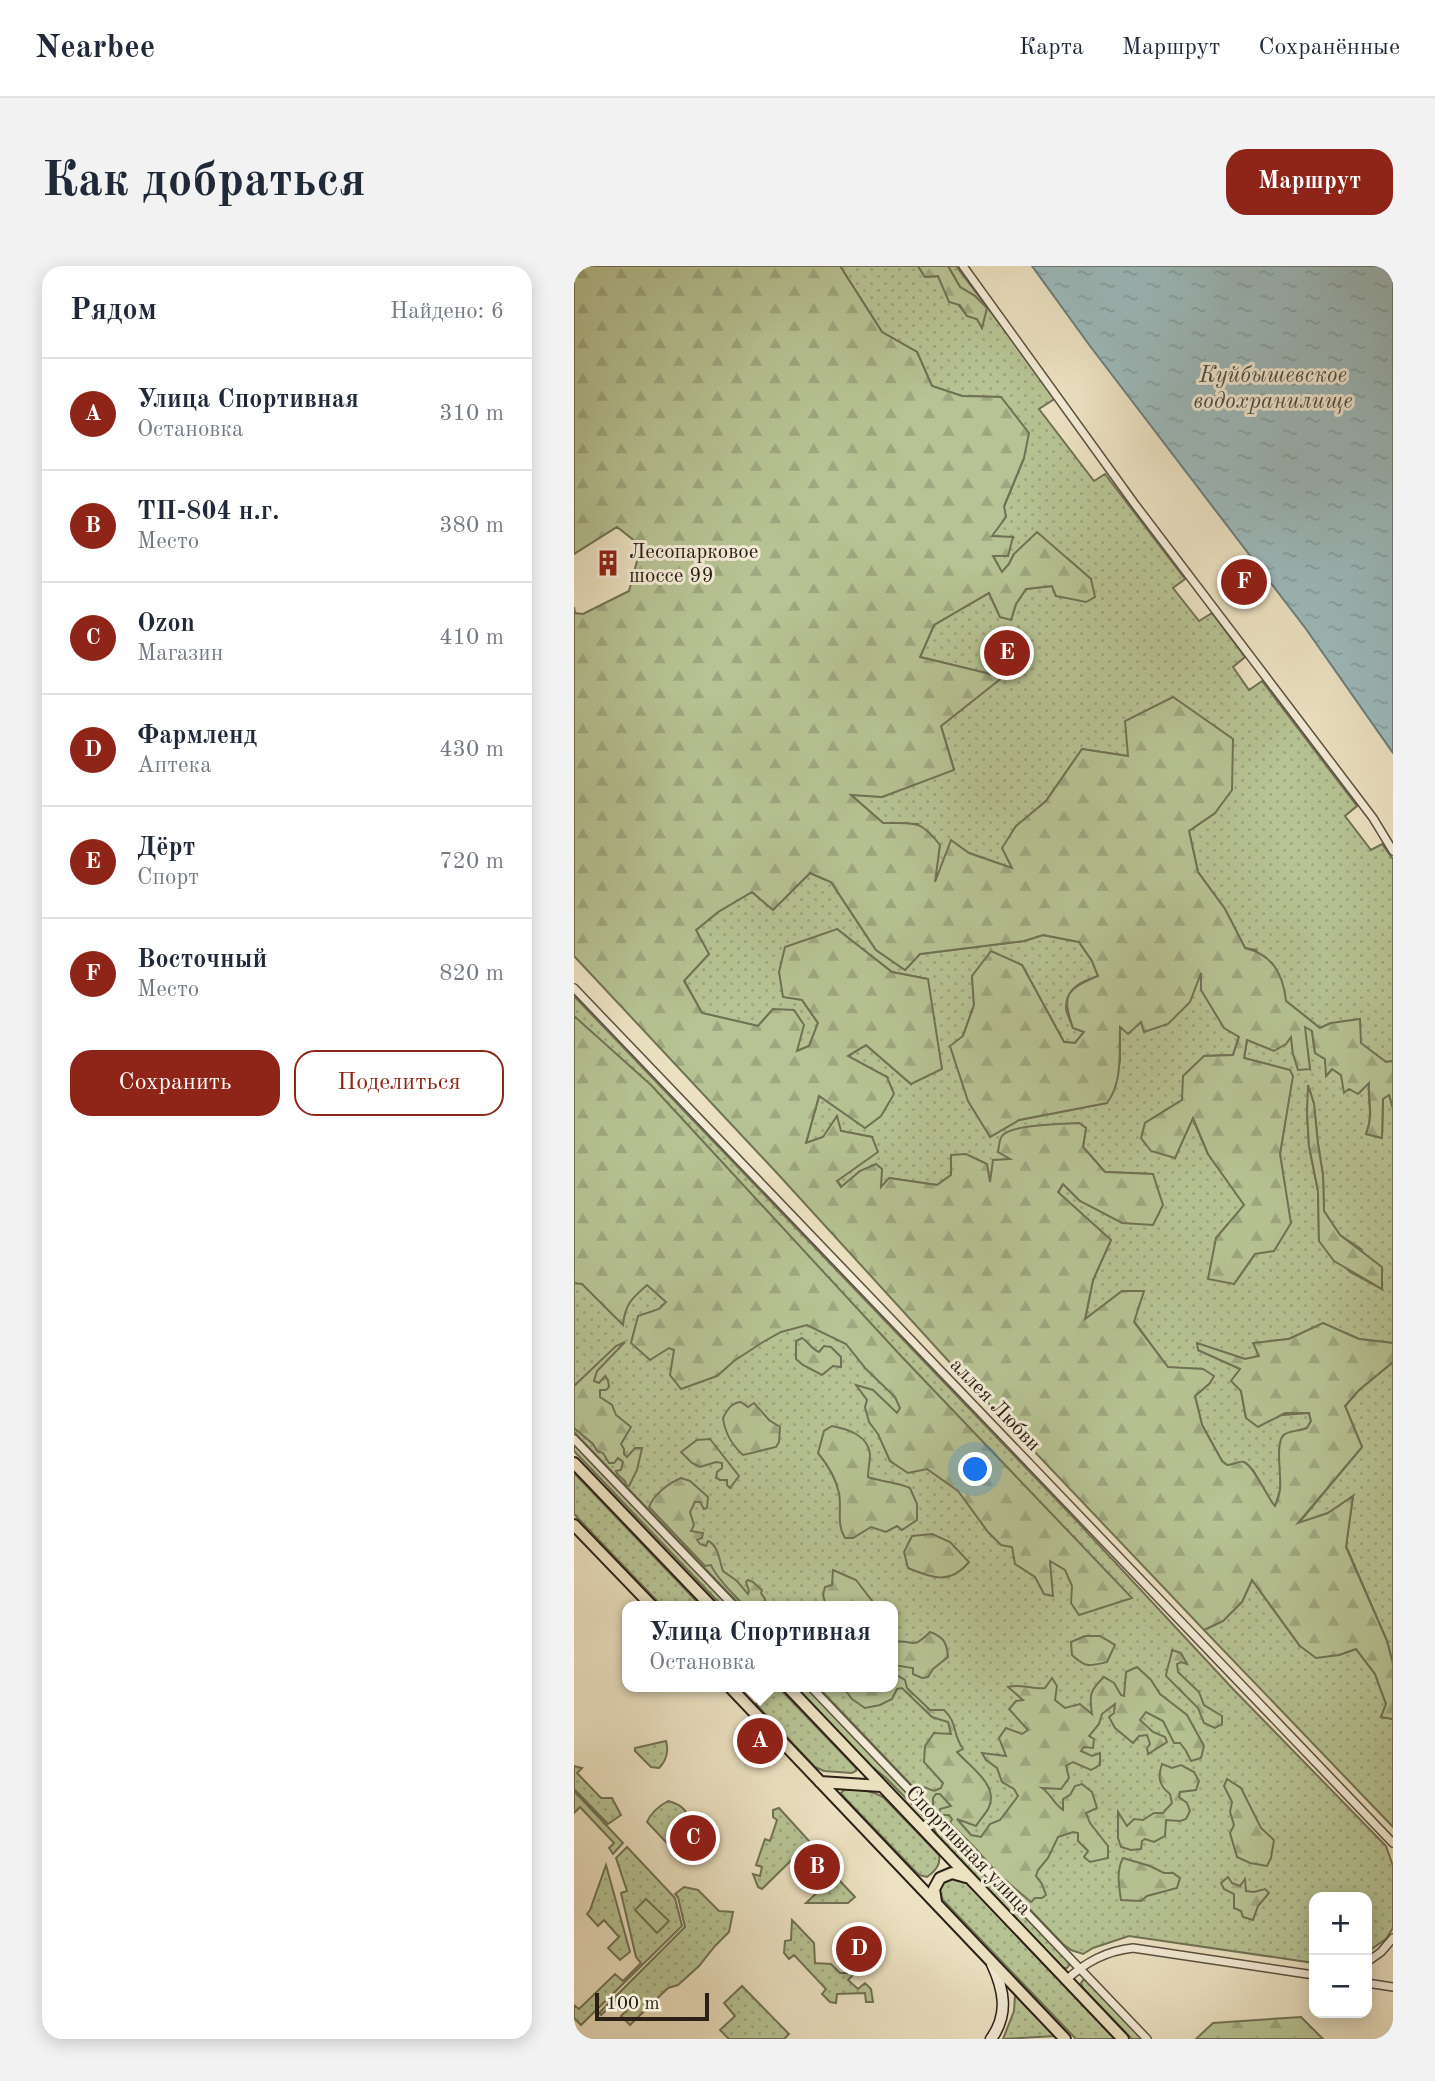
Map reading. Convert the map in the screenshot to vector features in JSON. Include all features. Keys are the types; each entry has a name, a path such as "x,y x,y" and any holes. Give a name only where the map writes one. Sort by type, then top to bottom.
{"main road":[{"path":"574,1463 706,1601"},
{"path":"574,1525 647,1601"},
{"path":"735,1692 1065,2039"},
{"name":"Спортивная улица","path":"793,1692 1124,2039"},
{"path":"820,1782 881,1786"},
{"path":"937,1905 934,1889 940,1878 952,1873 968,1878"},
{"path":"990,1960 999,1979 1004,2007 999,2025 991,2039"}],"street":[{"path":"963,266 1134,503 1373,818 1393,851"},
{"name":"аллея Любви","path":"574,988 1393,1843"},
{"path":"574,1439 729,1601"},
{"path":"816,1692 1147,2039"},
{"path":"1372,1958 1393,1938"},
{"path":"1066,1980 1079,1968 1102,1955 1133,1948 1309,1974"},
{"path":"1372,1984 1393,1987"}],"green space":[{"path":"574,266 840,266 882,332 917,352 932,386 962,396 1001,397 1029,433 1024,458 1004,506 1006,517 992,536 1013,537 1008,556 993,556 1002,572 1014,554 1037,532 1091,579 1095,597 1086,602 1056,596 1052,586 1026,589 1016,604 1011,620 1000,617 989,593 934,625 920,657 1003,677 941,726 954,770 882,797 851,795 883,823 915,824 933,836 940,845 935,882 951,840 969,853 1012,868 1002,848 1016,826 1046,801 1082,749 1128,756 1125,721 1173,697 1233,739 1232,790 1215,813 1189,831 1198,872 1225,909 1245,948 1263,955 1275,967 1286,1001 1320,1028 1331,1023 1360,1019 1361,1043 1386,1062 1393,1061 1393,1108 1389,1095 1383,1099 1382,1138 1366,1134 1370,1115 1369,1083 1358,1094 1349,1089 1344,1093 1341,1075 1332,1069 1326,1076 1325,1059 1315,1053 1312,1031 1305,1027 1310,1069 1298,1070 1291,1037 1286,1044 1274,1051 1247,1040 1244,1058 1290,1070 1293,1076 1280,1154 1291,1223 1274,1251 1255,1254 1234,1284 1208,1279 1216,1238 1244,1205 1208,1154 1193,1118 1175,1158 1151,1151 1141,1138 1145,1123 1182,1100 1183,1076 1204,1056 1233,1055 1239,1037 1224,1028 1201,990 1201,973 1190,1002 1168,1024 1144,1032 1141,1022 1128,1034 1120,1027 1118,1076 1107,1103 1019,1120 990,1137 968,1101 950,1046 963,1036 974,1005 972,976 991,951 1022,965 1064,1042 1075,1043 1084,1032 1073,1028 1067,1007 1069,994 1079,985 1098,976 1079,942 1043,935 1024,941 920,954 905,970 876,950 831,882 810,873 773,910 752,892 718,912 696,930 709,954 684,981 702,1013 758,1026 773,1009 794,1010 804,1025 797,1051 809,1046 818,1023 802,1000 783,997 779,972 785,947 837,929 892,972 928,979 942,1069 911,1084 866,1045 848,1056 887,1077 894,1094 881,1116 865,1128 819,1096 806,1143 823,1137 837,1116 841,1131 872,1137 878,1152 837,1181 841,1187 860,1171 876,1164 882,1169 881,1187 889,1178 937,1185 951,1175 951,1155 966,1154 987,1164 990,1182 993,1160 1010,1159 998,1152 1001,1138 1007,1132 1038,1125 1079,1123 1086,1128 1083,1147 1105,1172 1153,1174 1163,1205 1153,1225 1122,1223 1080,1201 1063,1184 1058,1192 1111,1240 1093,1280 1085,1319 1122,1291 1144,1291 1134,1322 1168,1367 1203,1369 1214,1376 1195,1396 1202,1425 1222,1461 1227,1465 1242,1462 1248,1465 1275,1506 1280,1490 1279,1451 1282,1438 1287,1433 1307,1428 1311,1421 1309,1413 1285,1413 1258,1427 1246,1418 1241,1391 1231,1381 1240,1369 1198,1350 1197,1343 1245,1359 1259,1356 1253,1343 1289,1339 1323,1323 1359,1339 1393,1343 1393,1362 1359,1390 1345,1406 1362,1447 1298,1523 1328,1513 1353,1496 1346,1547 1387,1641 1393,1664 1393,1719 1381,1717 1386,1704 1375,1674 1356,1649 1339,1655 1316,1658 1300,1646 1252,1580 1242,1602 1223,1621 1204,1630 953,1366 574,956 574,607 575,613 583,614 629,591 641,546 617,527 574,554"},
{"path":"840,266 918,266 925,277 938,276 967,316 977,319 982,327 975,296 960,287 948,266 956,266 1056,398 1039,409 1094,481 1105,474 1185,579 1173,588 1199,621 1212,613 1245,657 1233,667 1249,690 1262,681 1357,806 1345,816 1371,850 1382,844 1393,859 1393,1061 1386,1062 1331,1023 1320,1028 1286,1001 1256,950 1245,948 1225,909 1198,872 1189,831 1215,813 1128,756 1082,749 1046,801 1017,826 1013,869 969,853 934,886 918,824 883,823 850,794 882,797 954,769 941,726 1002,677 920,657 934,625 989,593 1000,617 1011,619 1016,604 1026,589 1052,586 1056,596 1069,598 1091,579 1067,558 1014,554 1001,573 993,555 1013,538 992,536 1024,458 1001,397 962,396 932,386 917,352 882,332"},
{"path":"918,266 948,266 960,287 975,296 987,308 982,328 977,319 967,316 960,305 949,302 938,276 925,277"},
{"path":"810,873 831,882 876,950 905,970 920,954 1024,941 1043,935 1079,942 1098,976 1077,986 1067,999 1066,1011 1073,1028 1084,1032 1075,1043 1064,1042 1022,965 972,976 974,1005 963,1036 990,1137 1019,1120 1107,1103 1120,1061 1120,1026 1142,1021 1197,980 1202,971 1239,1036 1233,1055 1204,1056 1182,1100 1145,1123 1175,1158 1192,1117 1208,1154 1245,1205 1216,1238 1234,1284 1255,1254 1290,1223 1280,1154 1292,1076 1290,1070 1244,1058 1247,1040 1291,1036 1293,1054 1310,1069 1304,1026 1312,1031 1315,1053 1325,1059 1327,1075 1332,1069 1341,1075 1349,1089 1369,1081 1370,1114 1366,1134 1382,1138 1383,1099 1389,1094 1393,1108 1393,1343 1359,1339 1323,1323 1289,1339 1254,1343 1259,1356 1245,1359 1198,1344 1198,1350 1241,1369 1241,1391 1246,1418 1309,1413 1311,1421 1307,1428 1286,1434 1279,1449 1280,1490 1275,1507 1253,1470 1227,1465 1222,1461 1202,1425 1195,1396 1210,1383 1203,1369 1168,1368 1134,1321 1122,1291 1085,1320 1093,1280 1111,1240 1058,1193 1063,1184 1080,1201 1153,1174 1105,1172 1083,1147 1086,1128 1079,1123 1013,1130 1011,1159 990,1185 951,1175 937,1185 890,1178 881,1189 860,1171 842,1187 837,1181 872,1137 841,1131 806,1143 819,1096 887,1077 847,1057 866,1045 911,1084 928,979 892,972 837,929 802,1000 818,1023 809,1046 797,1051 773,1009 758,1026 702,1013 684,980 709,954 695,931 718,912 752,892 773,910","holes":["1309,1088 1314,1104 1323,1175 1324,1211 1340,1235 1361,1249 1382,1289 1350,1272 1319,1241 1318,1191 1309,1146"]},
{"path":"574,996 1072,1516 1233,1689 1386,1846 1393,1866 1393,1928 1386,1939 1372,1949 1372,1892 1309,1892 1309,1962 1129,1936 1083,1954 1071,1950 823,1692 898,1692 898,1601 736,1601 574,1432"},
{"path":"574,1016 651,1085 902,1357 1132,1598 1079,1615 1071,1603 1072,1586 1065,1570 1050,1561 1053,1596 1044,1594 1035,1577 1015,1564 1012,1547 1001,1545 988,1532 958,1491 927,1469 908,1473 890,1461 878,1434 869,1422 865,1407 867,1400 856,1385 873,1390 897,1413 900,1408 895,1397 866,1369 846,1344 807,1325 781,1332 734,1361 717,1376 681,1389 670,1375 674,1350 669,1348 650,1360 631,1343 638,1316 659,1309 666,1302 647,1285 630,1302 623,1325 582,1284 574,1283"},
{"path":"1308,1085 1314,1104 1323,1175 1324,1211 1340,1235 1382,1267 1382,1289 1334,1261 1319,1241 1318,1191 1309,1146"},
{"path":"802,1338 819,1352 824,1346 831,1347 841,1357 841,1367 833,1366 822,1375 803,1365 796,1359 796,1341"},
{"path":"625,1342 597,1371 594,1381 599,1383 605,1376 609,1387 600,1390 600,1397 612,1405 616,1415 631,1427 621,1444 624,1454 627,1457 635,1448 642,1448 637,1470 629,1486 616,1471 621,1470 623,1462 618,1458 614,1463 609,1463 603,1453 597,1451 593,1444 574,1428 574,1386 616,1346"},
{"path":"1393,1362 1393,1664 1387,1641 1346,1546 1353,1496 1328,1513 1297,1525 1362,1447 1345,1406 1359,1390"},
{"path":"741,1402 748,1407 754,1403 769,1420 780,1427 776,1447 743,1455 736,1447 727,1434 723,1418 732,1405"},
{"path":"832,1426 850,1431 865,1442 870,1454 868,1477 910,1488 917,1504 917,1520 902,1530 897,1526 886,1532 871,1527 853,1538 845,1538 841,1527 838,1488 818,1453 824,1431"},
{"path":"710,1439 739,1476 730,1488 727,1480 716,1478 722,1463 700,1467 681,1452 697,1440"},
{"path":"574,1442 726,1601 717,1601 574,1451"},
{"path":"574,1473 696,1601 657,1601 574,1514"},
{"path":"681,1478 690,1481 708,1497 707,1508 704,1509 700,1502 695,1502 690,1512 694,1525 691,1531 703,1533 702,1538 697,1540 700,1544 706,1546 708,1541 712,1543 723,1571 737,1581 748,1594 746,1582 753,1582 762,1590 765,1601 739,1601 711,1565 705,1566 649,1507 662,1489"},
{"path":"932,1534 950,1542 969,1562 948,1577 933,1577 908,1568 904,1552 912,1536"},
{"path":"833,1570 856,1580 872,1601 825,1601 825,1587 832,1585"},
{"path":"1252,1580 1300,1646 1339,1655 1356,1649 1375,1674 1386,1704 1381,1717 1393,1719 1393,1827 1204,1630 1223,1621 1242,1602"},
{"path":"930,1632 939,1636 947,1648 948,1657 933,1669 928,1677 922,1678 913,1674 913,1668 898,1666 898,1641 916,1643"},
{"path":"1085,1636 1100,1636 1115,1645 1107,1662 1088,1665 1072,1655 1071,1642"},
{"path":"1172,1650 1181,1653 1187,1664 1177,1664 1178,1672 1199,1692 1204,1705 1222,1716 1222,1724 1215,1728 1204,1723 1198,1708 1166,1676"},
{"path":"1137,1667 1151,1680 1160,1694 1187,1715 1204,1746 1201,1758 1191,1761 1180,1743 1174,1743 1163,1721 1146,1712 1140,1720 1153,1732 1165,1737 1167,1742 1148,1754 1147,1748 1150,1744 1147,1735 1139,1736 1133,1743 1115,1728 1109,1717 1114,1713 1115,1704 1102,1714 1099,1724 1089,1736 1094,1739 1093,1748 1084,1747 1081,1751 1092,1756 1100,1753 1100,1765 1091,1770 1073,1762 1066,1766 1069,1778 1061,1789 1042,1788 1063,1810 1063,1799 1070,1795 1075,1786 1082,1784 1092,1792 1097,1808 1086,1813 1090,1823 1108,1846 1108,1858 1090,1862 1084,1857 1088,1851 1078,1841 1078,1833 1058,1837 1036,1876 1046,1895 1031,1902 999,1875 950,1823 952,1819 949,1815 939,1815 940,1809 951,1806 940,1794 933,1798 931,1807 915,1787 919,1785 934,1791 941,1788 943,1783 924,1762 925,1746 934,1733 951,1734 948,1722 932,1717 902,1688 898,1689 898,1676 905,1680 907,1688 930,1710 944,1710 948,1715 963,1749 957,1752 981,1776 990,1791 989,1807 976,1826 957,1819 971,1835 981,1837 990,1824 1000,1820 1018,1796 1014,1789 1002,1782 997,1768 986,1760 982,1753 1006,1756 999,1738 1006,1728 1022,1734 1028,1730 1009,1709 1016,1701 1023,1700 1008,1687 1045,1688 1052,1678 1057,1686 1055,1700 1065,1708 1080,1704 1092,1714 1093,1689 1104,1677 1114,1683 1124,1696 1126,1672"},
{"path":"769,1692 783,1692 856,1771 824,1771 815,1767 756,1704"},
{"path":"799,1692 814,1692 1071,1963 1067,1968 1063,1968 940,1841 932,1825 886,1778 866,1762"},
{"path":"847,1692 896,1692 892,1699 865,1708"},
{"path":"666,1741 666,1756 659,1768 651,1767 635,1751 635,1748"},
{"path":"1162,1764 1172,1768 1181,1765 1194,1772 1199,1781 1196,1790 1180,1792 1179,1797 1187,1803 1190,1811 1186,1819 1166,1820 1165,1836 1154,1842 1145,1839 1141,1849 1121,1847 1118,1838 1118,1812 1127,1826 1134,1819 1143,1820 1154,1813 1163,1813 1172,1803 1170,1794 1160,1780"},
{"path":"574,1766 582,1768 577,1773 601,1798 612,1798 621,1815 608,1824 574,1789"},
{"path":"1227,1779 1241,1788 1261,1828 1274,1840 1267,1866 1237,1857 1230,1833 1234,1825 1230,1812 1232,1802 1224,1786"},
{"path":"845,1789 870,1792 884,1798 939,1855 935,1870 927,1877 919,1875 842,1795"},
{"path":"574,1791 623,1843 613,1854 609,1848 614,1843 580,1807 574,1813"},
{"path":"668,1801 684,1809 688,1822 682,1834 667,1843 647,1822 656,1810"},
{"path":"779,1808 810,1842 762,1889 758,1887 753,1874 760,1876 762,1867 756,1865 765,1839 770,1841 777,1820 773,1817 773,1810"},
{"path":"627,1847 675,1898 682,1926 581,2025 574,2018 574,2005 579,2009 615,1974 623,1981 641,1963 636,1957 621,1893 627,1891 616,1858"},
{"path":"811,1850 855,1897 848,1903 806,1903 822,1888 798,1862"},
{"path":"1123,1858 1164,1873 1173,1873 1180,1878 1177,1888 1147,1896 1141,1901 1121,1900 1119,1873"},
{"path":"606,1865 630,1952 620,1960 608,1948 619,1937 604,1920 598,1926 587,1914"},
{"path":"953,1876 965,1881 1115,2039 1076,2039 943,1900 941,1884"},
{"path":"1228,1877 1232,1883 1240,1886 1245,1879 1246,1891 1265,1889 1269,1893 1258,1906 1253,1920 1243,1917 1241,1911 1234,1908 1234,1894 1224,1889 1221,1883"},
{"path":"684,1887 698,1890 719,1911 733,1912 729,1932 699,1966 678,1985 668,1988 630,2025 621,2016 627,2010 617,2000 601,2015 599,2013 685,1927 675,1894"},
{"path":"646,1899 669,1921 657,1933 635,1910"},
{"path":"792,1920 814,1943 815,1963 831,1964 840,1973 855,1973 848,1980 858,1989 865,1983 871,1989 873,2002 866,2002 865,1993 837,1994 836,2003 830,2002 822,1994 826,1989 794,1955 789,1959 784,1953 785,1941 791,1940"},
{"path":"1083,1980 1090,1981 1145,2039 1132,2039 1083,1988"},
{"path":"742,1986 789,2034 784,2039 729,2039 720,2030 735,2016 724,2003"},
{"path":"1015,1995 1056,2036 1003,2039 1014,2011"},
{"path":"1301,2017 1323,2039 1196,2039 1213,2023"}],"water":[{"name":"Куйбышевское водохранилище","path":"1032,266 1393,266 1393,753 1306,629"}],"place":[{"name":"Лесопарковое шоссе 99","path":"608,563"},
{"name":"Восточный","path":"1244,582"},
{"name":"Дёрт","path":"1007,653"},
{"name":"Улица Спортивная","path":"760,1741"},
{"name":"Ozon","path":"693,1838"},
{"name":"ТП-804 н.г.","path":"817,1867"},
{"name":"Фармленд","path":"859,1949"}]}
